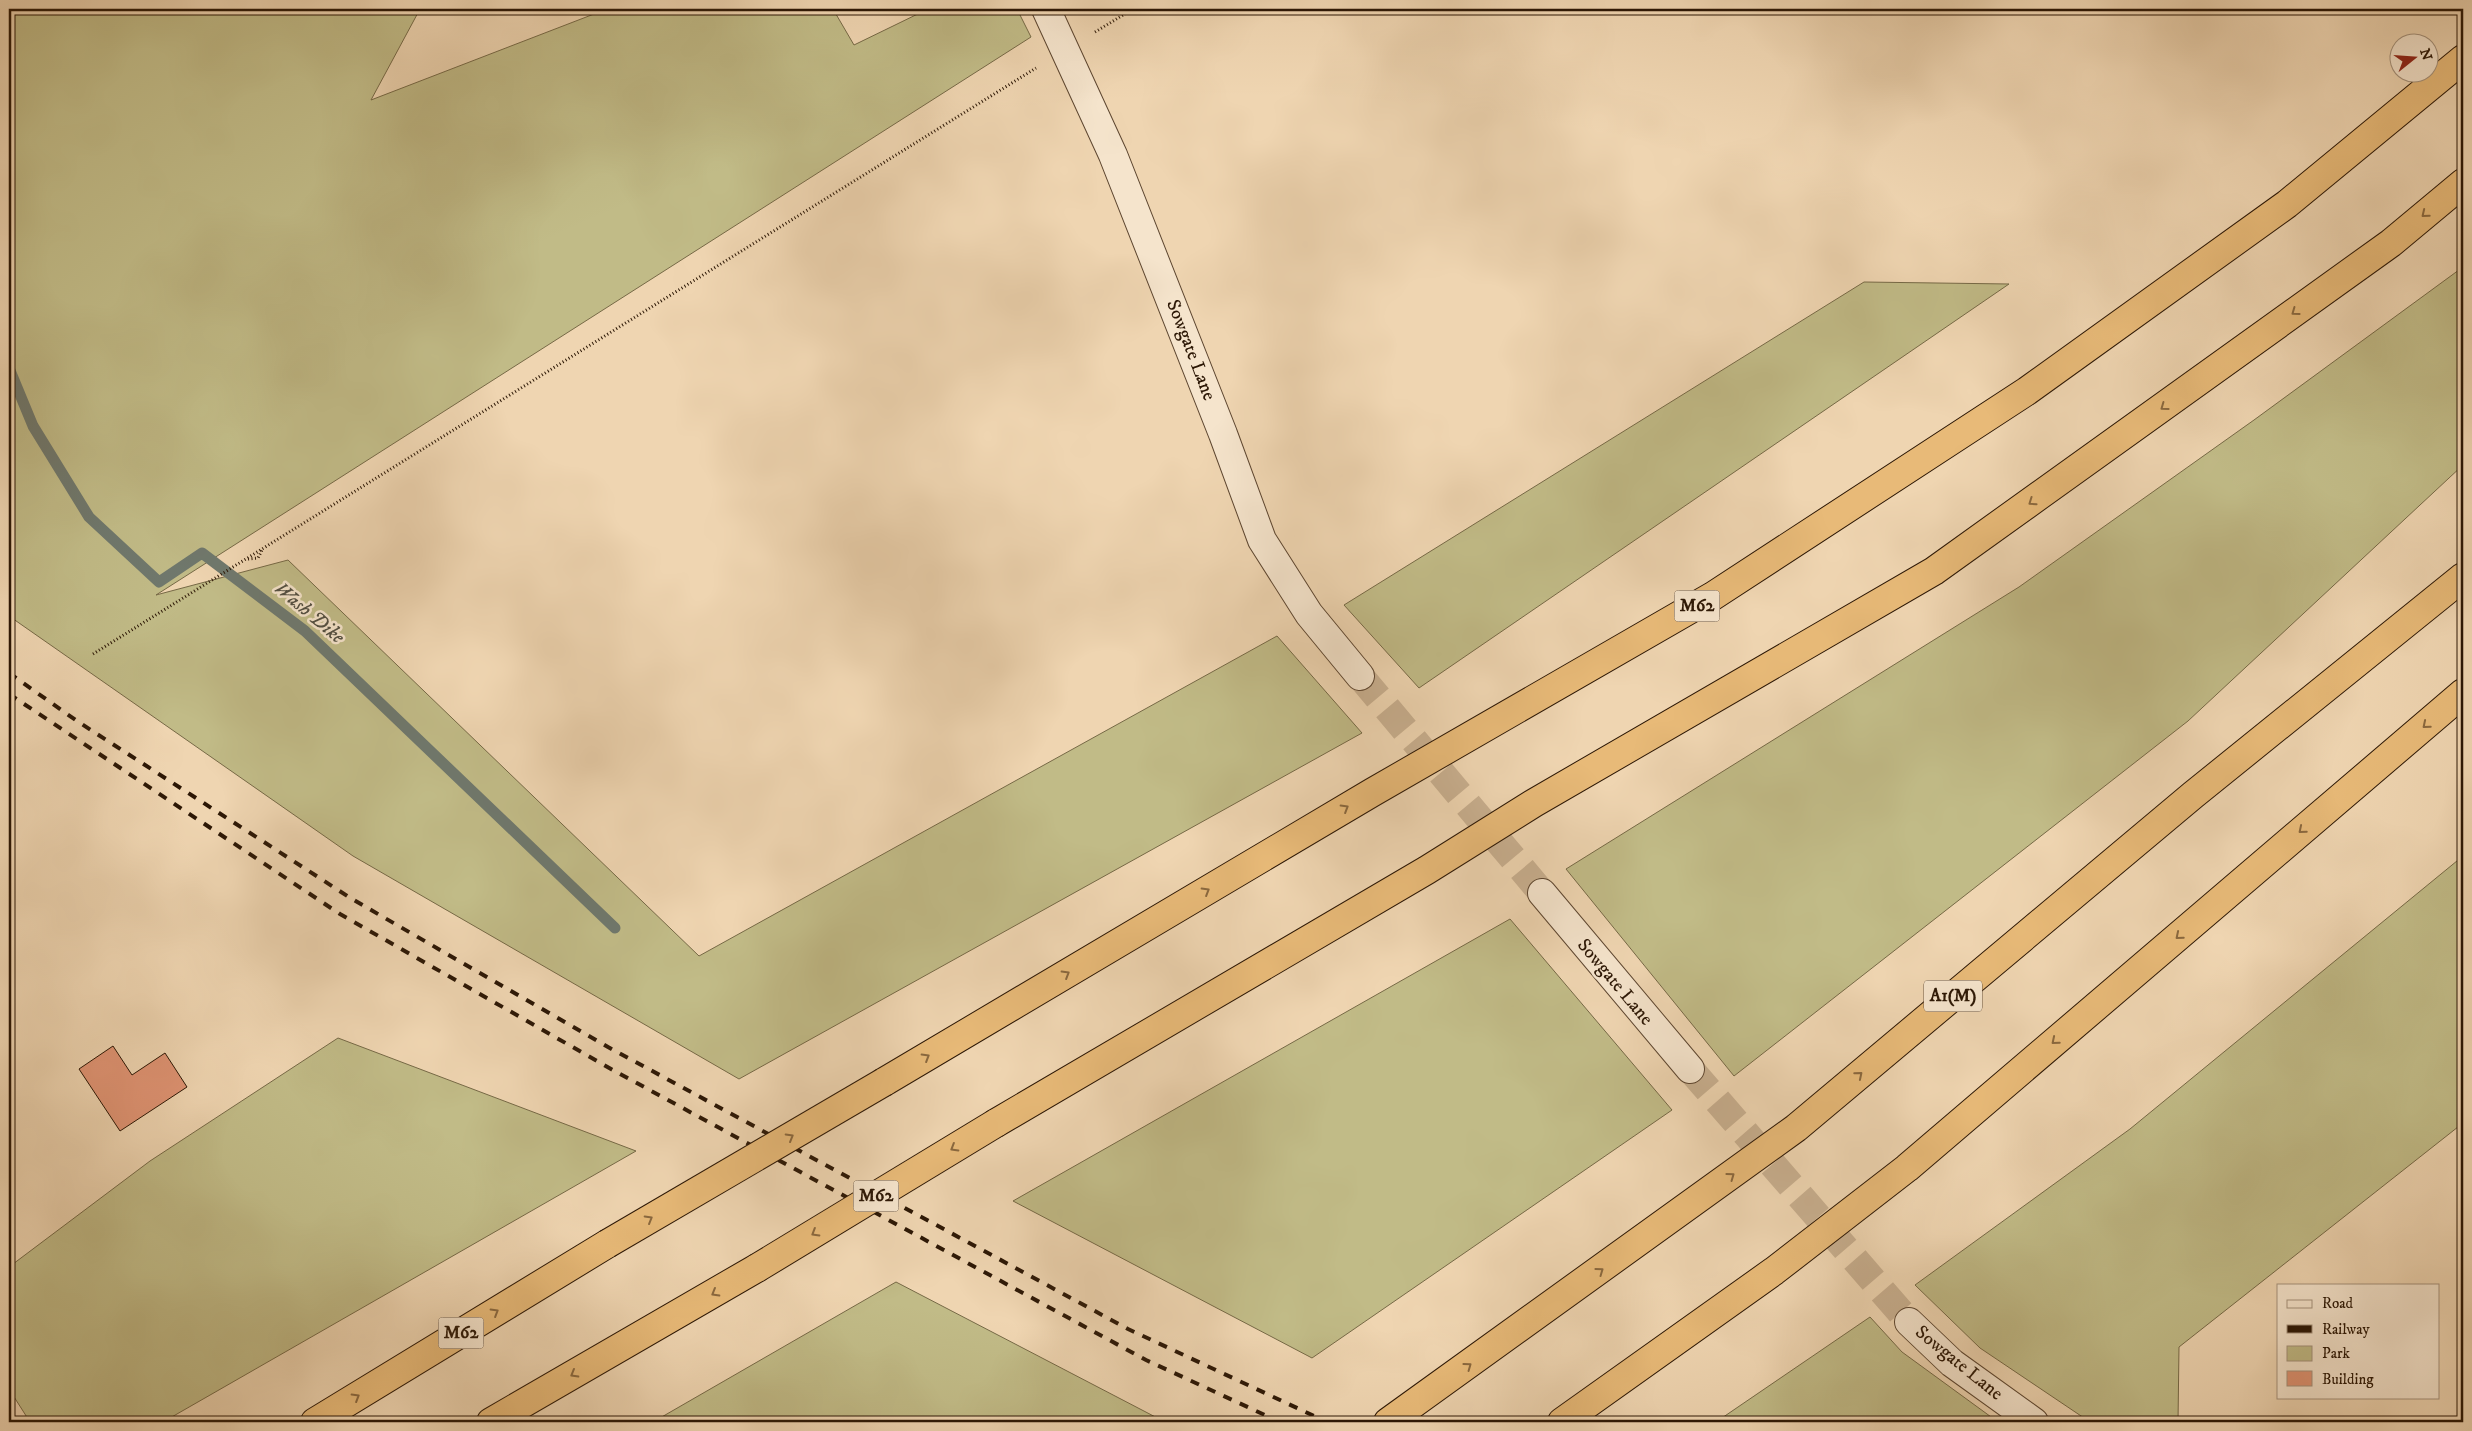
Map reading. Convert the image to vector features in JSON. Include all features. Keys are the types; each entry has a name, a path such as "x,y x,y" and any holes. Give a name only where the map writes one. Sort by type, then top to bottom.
{"highway":[{"name":"M62","path":"315,1422 607,1244 1373,792 1713,596 2034,385 2287,204 2463,59"},
{"name":"M62","path":"491,1422 757,1268 996,1123 1427,870 1534,803 1934,571 2391,243 2463,184"},
{"name":"A1(M)","path":"1388,1422 1796,1128 2193,795 2463,578"},
{"path":"1562,1422 1774,1271 1907,1168 2463,693"}],"street":[{"name":"Sowgate Lane","path":"1046,9 1113,155 1166,286 1262,540 1309,614 1360,676"},
{"name":"Sowgate Lane","path":"1542,894 1690,1069"},
{"name":"Sowgate Lane","path":"1908,1322 1952,1363 2034,1422"}],"path":[{"path":"93,654 248,559 258,558 264,547 1133,9"}],"green space":[{"path":"9,9 420,9 371,100 607,9 833,9 854,45 928,9 1017,9 1031,37 156,595 288,560 699,956 1277,636 1362,733 739,1079 353,856 9,616"},
{"path":"2463,267 2463,465 2188,721 1734,1076 1566,869 2019,587 2254,420"},
{"path":"1864,282 2009,284 1419,688 1344,605"},
{"path":"2463,856 2463,1123 2179,1347 2178,1422 2090,1422 1980,1348 1915,1285 2130,1129"},
{"path":"1510,919 1672,1110 1312,1358 1013,1201"},
{"path":"338,1038 636,1151 163,1422 30,1422 9,1389 9,1267 150,1161"},
{"path":"896,1282 1165,1422 653,1422"},
{"path":"1870,1317 1902,1352 1998,1422 1716,1422"}],"building":[{"path":"113,1046 132,1075 165,1053 187,1087 120,1131 79,1069"}],"waterway":[{"name":"Wash Dike","path":"9,368 33,426 89,517 159,582 202,553 305,631 615,928"}],"tunnel":[{"path":"1360,676 1542,893"},
{"path":"1690,1069 1909,1322"}],"railway":[{"path":"9,673 77,721 352,899 608,1047 1128,1329 1327,1422"},
{"path":"9,694 340,914 611,1069 1146,1360 1280,1422"}]}
